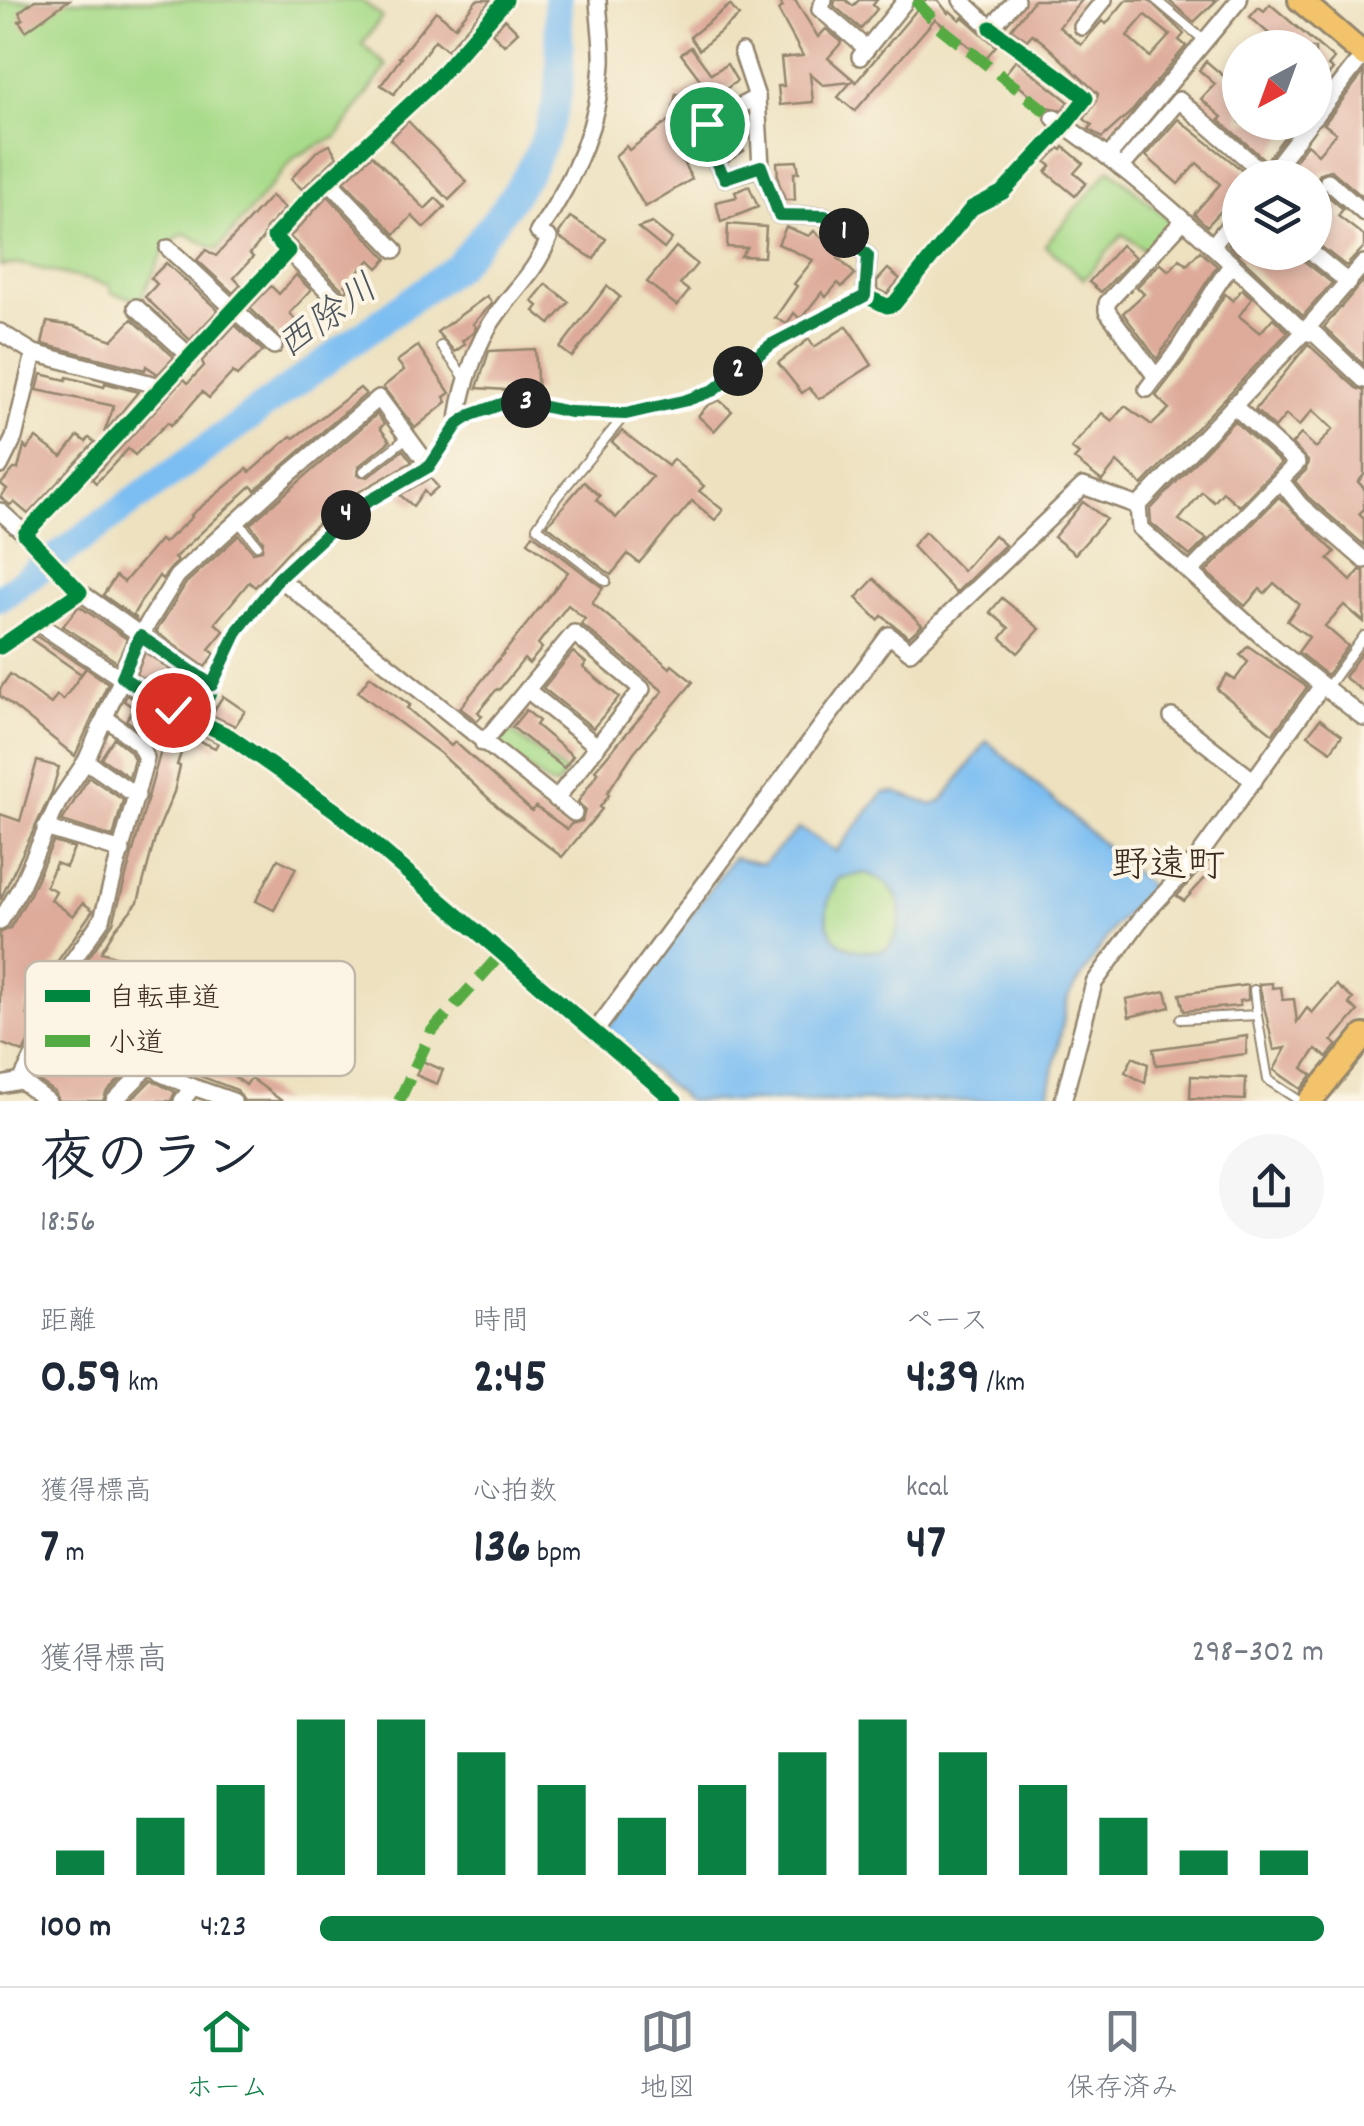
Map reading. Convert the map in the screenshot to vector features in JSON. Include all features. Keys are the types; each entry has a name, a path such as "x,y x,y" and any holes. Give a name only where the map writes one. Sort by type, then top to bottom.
{"main road":[{"path":"1300,0 1364,55"},
{"path":"1310,1101 1364,1037"}],"street":[{"path":"337,300 274,236 433,83 506,0"},
{"path":"458,424 458,405 487,329 539,264 549,238 538,232 564,194 583,154 602,64 598,0"},
{"path":"824,0 820,9 863,53 906,0"},
{"path":"865,296 888,306 894,304 972,208 1003,192 1060,122 1086,98 1043,62 1022,52 961,0"},
{"path":"992,28 1016,0"},
{"path":"1082,28 1104,0"},
{"path":"1114,163 1239,0"},
{"path":"742,52 756,98 761,166 779,215 825,216 868,256 865,296"},
{"path":"1332,96 1364,55"},
{"path":"756,98 707,124 703,139 725,178 761,166"},
{"path":"1114,163 1179,100 1248,160"},
{"path":"1060,122 1222,255"},
{"path":"1281,160 1297,140"},
{"path":"328,180 396,250"},
{"path":"1332,184 1364,212"},
{"path":"1183,221 1107,303 1107,311 1151,383 1183,343 1227,270"},
{"path":"1212,246 1222,234"},
{"path":"168,248 274,346"},
{"path":"27,535 288,250"},
{"path":"1364,263 1304,332 1138,506 1140,528 1323,688 1364,718"},
{"path":"1238,270 1304,332 1315,334 1364,380"},
{"path":"1332,270 1348,283"},
{"path":"674,1101 336,811 229,736 196,720 238,630 279,578 350,512 430,466 458,424 471,415 513,400 570,412 626,414 676,404 714,390 772,344 865,296"},
{"path":"136,307 191,356"},
{"path":"0,333 34,353 164,387"},
{"path":"0,466 14,438 34,353"},
{"path":"0,922 20,888 45,828 86,762 140,636 177,576 380,398 430,466"},
{"path":"1190,572 1297,464 1233,405"},
{"path":"1280,482 1300,505 1361,553"},
{"path":"594,1033 890,635 910,652 1084,486 1138,506"},
{"path":"0,511 78,590 212,685"},
{"path":"279,578 574,813"},
{"path":"0,648 78,590"},
{"path":"36,622 184,716"},
{"path":"483,743 574,633 642,688 556,799"},
{"path":"1063,1101 1094,982 1142,916 1198,857 1323,688"},
{"path":"526,690 597,746"},
{"path":"72,961 102,919 146,758 139,744 105,716"},
{"path":"1172,717 1254,781"},
{"path":"86,762 138,796"},
{"path":"45,828 122,851"},
{"path":"21,1081 25,1073"},
{"path":"114,1101 139,1076"},
{"path":"167,1076 234,1101"},
{"path":"0,1085 21,1081 48,1101"},
{"path":"182,1101 193,1087"}],"lane":[{"path":"1156,0 1204,41"},
{"path":"441,346 468,381"},
{"path":"606,581 537,526 626,414"},
{"path":"364,471 408,437"},
{"path":"238,521 258,545"},
{"path":"1323,688 1364,636"},
{"path":"1254,990 1268,1080 1300,1101"},
{"path":"1180,1019 1256,1015"}],"green space":[{"path":"0,0 361,0 382,17 362,44 387,66 337,137 296,156 217,250 184,233 166,247 140,300 112,293 110,285 20,264 0,266"},
{"path":"1110,169 1172,222 1146,252 1123,234 1084,279 1045,245"},
{"path":"507,728 566,773 556,786 499,746 498,740"},
{"path":"865,873 888,885 899,904 899,927 887,950 853,949 840,943 827,923 831,894 839,878"}],"water":[{"path":"987,741 1151,887 1114,926 1068,998 1047,1101 687,1101 605,1031 733,858 763,864 799,828 836,851 883,793 895,792 933,805 943,800","holes":["865,873 878,878 895,894 899,926 887,949 853,949 841,943 827,923 831,894 839,878"]}],"building":[{"path":"35,0 69,0 26,31 19,21 23,19 19,12"},
{"path":"477,0 491,0 447,50 435,40 394,94 381,85 436,11 455,27"},
{"path":"779,0 795,0 818,37 826,29 842,42 828,58 856,82 925,0 938,0 948,13 960,20 963,17 996,46 985,59 935,19 855,111 838,97 851,82 823,85 810,74 813,102 780,105 778,86 784,86 781,58 803,56 778,10 783,7"},
{"path":"835,0 846,0 853,6 859,0 877,0 873,5 877,9 861,29 834,6"},
{"path":"1034,0 1082,0 1059,27 1081,45 1126,0 1149,0 1184,34 1179,40 1186,46 1132,111 1102,138 1089,129 1092,125 1084,119 1098,94 1032,34 1027,40 1011,29","holes":["1145,15 1170,35 1150,57 1127,36"]},
{"path":"1168,0 1217,0 1194,22"},
{"path":"1270,4 1300,30 1265,30 1250,17 1259,7 1264,11"},
{"path":"730,5 739,16 699,50 690,37"},
{"path":"505,19 518,32 504,45 492,33"},
{"path":"691,47 711,74 727,64 737,81 704,105 693,89 687,117 672,114 676,94 682,95 702,82 681,54"},
{"path":"1016,60 1069,102 1062,110 1043,106 1005,74"},
{"path":"1206,61 1222,75 1222,117 1201,99 1215,84 1199,70"},
{"path":"1364,72 1364,198 1332,171 1332,160 1295,160 1307,144 1318,154 1332,140 1336,133 1332,130 1332,114"},
{"path":"1178,119 1230,160 1222,160 1222,210 1207,226 1194,214 1220,184 1197,163 1178,184 1146,156"},
{"path":"408,121 467,182 449,200 390,139"},
{"path":"669,121 681,139 673,144 692,179 645,207 615,156"},
{"path":"730,124 744,151 728,161 715,137"},
{"path":"1242,140 1282,140 1265,160"},
{"path":"330,145 337,157 302,189 291,179 316,152"},
{"path":"1064,147 1083,163 1074,173 1086,183 1075,196 1046,172 1051,166 1046,162"},
{"path":"372,155 425,209 436,198 445,207 424,228 412,216 395,234 344,181"},
{"path":"797,161 795,200 785,200 777,162"},
{"path":"749,186 758,207 721,222 716,202 737,197 735,192"},
{"path":"271,196 285,208 234,278 241,285 233,293 197,260 206,250 216,256"},
{"path":"328,196 387,259 378,268 370,260 345,285 349,288 345,292 290,237"},
{"path":"1332,199 1343,209 1338,216 1364,236 1364,247 1346,266 1332,255"},
{"path":"570,217 606,239 594,259 560,238 559,233"},
{"path":"652,223 672,239 664,249 638,228"},
{"path":"728,224 766,227 764,257 741,256 747,248 727,247"},
{"path":"786,227 809,236 814,231 841,254 838,258 855,274 842,287 838,283 826,297 822,292 803,316 799,318 794,313 787,324 775,318 813,260 778,244"},
{"path":"1121,245 1135,257 1101,292 1089,282"},
{"path":"676,247 697,264 680,284 689,291 677,306 647,282"},
{"path":"1200,251 1217,266 1157,359 1123,313 1144,294 1137,287 1160,263 1169,271 1180,259 1187,265"},
{"path":"166,263 218,310 190,340 145,297 157,284 151,278"},
{"path":"888,269 900,279 887,294 877,289 877,281"},
{"path":"1254,270 1315,270 1332,283 1303,316"},
{"path":"296,275 311,290 290,313 296,321 290,326 295,333 284,342 250,308 271,286 279,294"},
{"path":"1364,280 1364,365 1324,327"},
{"path":"546,284 569,302 550,324 534,311 538,306 532,301"},
{"path":"607,286 620,297 572,357 560,348"},
{"path":"1242,289 1252,298 1239,316 1260,333 1273,318 1288,332 1142,485 1117,462 1102,481 1074,459 1079,454 1071,448 1102,413 1112,421 1125,406 1152,425 1169,409 1156,396 1225,294 1233,301"},
{"path":"487,296 492,303 473,324 473,333 462,341 465,344 455,352 437,332"},
{"path":"132,319 174,357 158,374 146,366 145,370 42,344 47,322 74,326 112,340"},
{"path":"235,325 263,351 237,376 233,372 209,398 202,392 181,416 171,425 168,422 135,455 128,449 96,483 92,479 184,379 188,383 204,366 202,361"},
{"path":"847,326 872,365 819,399 809,388 802,393 778,363 809,339 814,347"},
{"path":"1308,344 1364,391 1364,475 1358,482 1364,488 1364,509 1359,514 1364,519 1364,545 1295,481 1306,470 1308,461 1292,444 1301,434 1316,448 1333,429 1313,410 1299,426 1286,415 1275,428 1255,410"},
{"path":"418,346 450,393 444,397 447,402 415,428 383,387 404,370 397,361"},
{"path":"535,349 538,392 477,388 489,351"},
{"path":"41,374 138,392 104,433 114,406 37,390"},
{"path":"360,388 366,394 255,490 251,486 174,558 177,561 162,579 159,576 140,603 133,615 137,619 103,595 116,576 124,582 160,540 164,543 247,469 250,472 291,436 294,438"},
{"path":"719,400 732,411 714,431 698,416"},
{"path":"377,414 384,424 380,428 390,441 359,466 358,475 368,477 403,450 412,462 343,501 255,587 249,582 215,623 224,631 209,649 215,654 205,667 156,632 186,583 239,535 253,552 262,550 263,541 250,524"},
{"path":"1234,421 1281,463 1239,506 1223,492 1214,502 1202,492 1179,520 1207,539 1190,556 1151,523 1150,510"},
{"path":"622,431 668,466 673,459 704,486 699,491 723,510 715,520 692,501 639,563 628,554 611,575 547,525 584,482 616,518 652,477 612,442"},
{"path":"78,436 95,442 28,514 0,497 7,489 1,484 18,469 24,446 27,449 36,438 62,457"},
{"path":"430,478 438,487 428,496 424,491 413,506 400,495"},
{"path":"1279,497 1335,552 1328,559 1351,581 1360,570 1364,571 1364,622 1344,605 1325,626 1348,646 1327,675 1298,652 1309,637 1287,621 1299,604 1274,583 1265,593 1260,589 1245,606 1206,572"},
{"path":"1083,502 1106,519 1075,554 1054,537"},
{"path":"925,532 963,571 994,535 1005,545 956,593 912,546"},
{"path":"533,534 603,588 592,603 670,668 672,665 693,682 634,752 607,793 602,809 562,857 499,808 440,753 358,692 370,676 410,705 407,708 451,746 455,742 532,811 536,807 567,829 582,821 585,810 578,802 598,772 595,770 663,691 581,624 585,619 568,605 538,644 542,648 529,664 524,659 497,689 478,712 482,716 477,721 460,708 568,572 528,542"},
{"path":"874,579 922,625 909,637 882,616 878,620 856,598"},
{"path":"1002,598 1040,629 1018,653 1001,638 1009,628 990,612"},
{"path":"79,606 127,639 117,662 63,626"},
{"path":"36,636 86,668 81,674 31,639"},
{"path":"1248,646 1307,687 1273,734 1217,689 1227,675 1235,680 1248,662 1240,655"},
{"path":"1364,649 1364,692 1344,677"},
{"path":"145,652 193,686 185,698 191,703 189,706 136,674"},
{"path":"573,652 586,663 583,667 619,697 593,728 543,688"},
{"path":"86,668 108,683 75,756 0,696 10,674 51,704 57,695 63,700"},
{"path":"127,695 179,726 218,743 215,748 187,735 177,765 180,766 174,792 156,835 138,902 101,952 128,961 86,961 113,923 168,725 153,747 147,736 126,720 134,708 124,701"},
{"path":"223,696 245,711 235,726 211,715"},
{"path":"526,710 539,721 536,725 573,756 564,768 512,727"},
{"path":"1320,719 1342,735 1331,751 1308,735"},
{"path":"114,738 134,759 129,777 101,758"},
{"path":"37,761 59,767 52,792 0,900 0,814 20,821"},
{"path":"89,777 123,800 113,837 62,821"},
{"path":"53,842 74,848 66,867 56,863 46,886 56,891 51,900 73,916 83,903 93,910 58,961 25,961 23,1052 0,1043 0,933 10,928"},
{"path":"1211,858 1218,864 1184,901 1177,896"},
{"path":"278,859 296,868 274,910 256,901"},
{"path":"1272,983 1272,988 1281,987 1283,1000 1294,999 1297,1022 1307,1008 1312,1013 1336,985 1353,999 1349,1004 1358,1011 1332,1041 1337,1045 1327,1057 1316,1049 1303,1068 1312,1075 1301,1089 1274,1070 1286,1048 1274,1050 1259,984"},
{"path":"1248,985 1248,1000 1239,1001 1240,1006 1184,1011 1180,994"},
{"path":"1166,991 1170,1007 1129,1017 1126,999"},
{"path":"1247,1036 1246,1054 1156,1065 1153,1049"},
{"path":"1133,1057 1148,1064 1145,1083 1125,1072"},
{"path":"422,1061 443,1070 437,1084 416,1075"},
{"path":"123,1076 103,1101 59,1101 55,1092 35,1078"},
{"path":"200,1076 233,1076 246,1085 251,1078 282,1101 244,1101 237,1090"},
{"path":"1191,1076 1246,1078 1245,1100 1190,1098"},
{"path":"151,1080 175,1092 171,1101 130,1101"}],"waterway":[{"name":"西除川","path":"0,598 457,266 520,186 543,142 558,93 557,0"}],"marked path":[{"path":"915,0 941,28 1054,118"},
{"path":"399,1101 432,1031 502,953"}],"cycle path":[{"path":"0,647 80,592 25,534 288,251 274,237 310,197 433,83 506,0"},
{"path":"675,1101 336,811 229,736 196,720 239,630 276,582 349,511 429,466 458,424 471,415 513,400 570,412 626,414 687,401 715,390 772,344 865,296 887,306 894,304 972,208 1003,192 1086,98 991,28"}],"district":[{"name":"野遠町","path":"1168,863"}],"route":[{"path":"173,710 122,677 140,636 212,685 238,630 279,578 350,512 430,466 458,424 471,415 513,400 570,412 626,414 665,407 714,390 772,344 865,296 868,256 825,216 779,215 761,166 725,178 703,139 707,124"}]}
